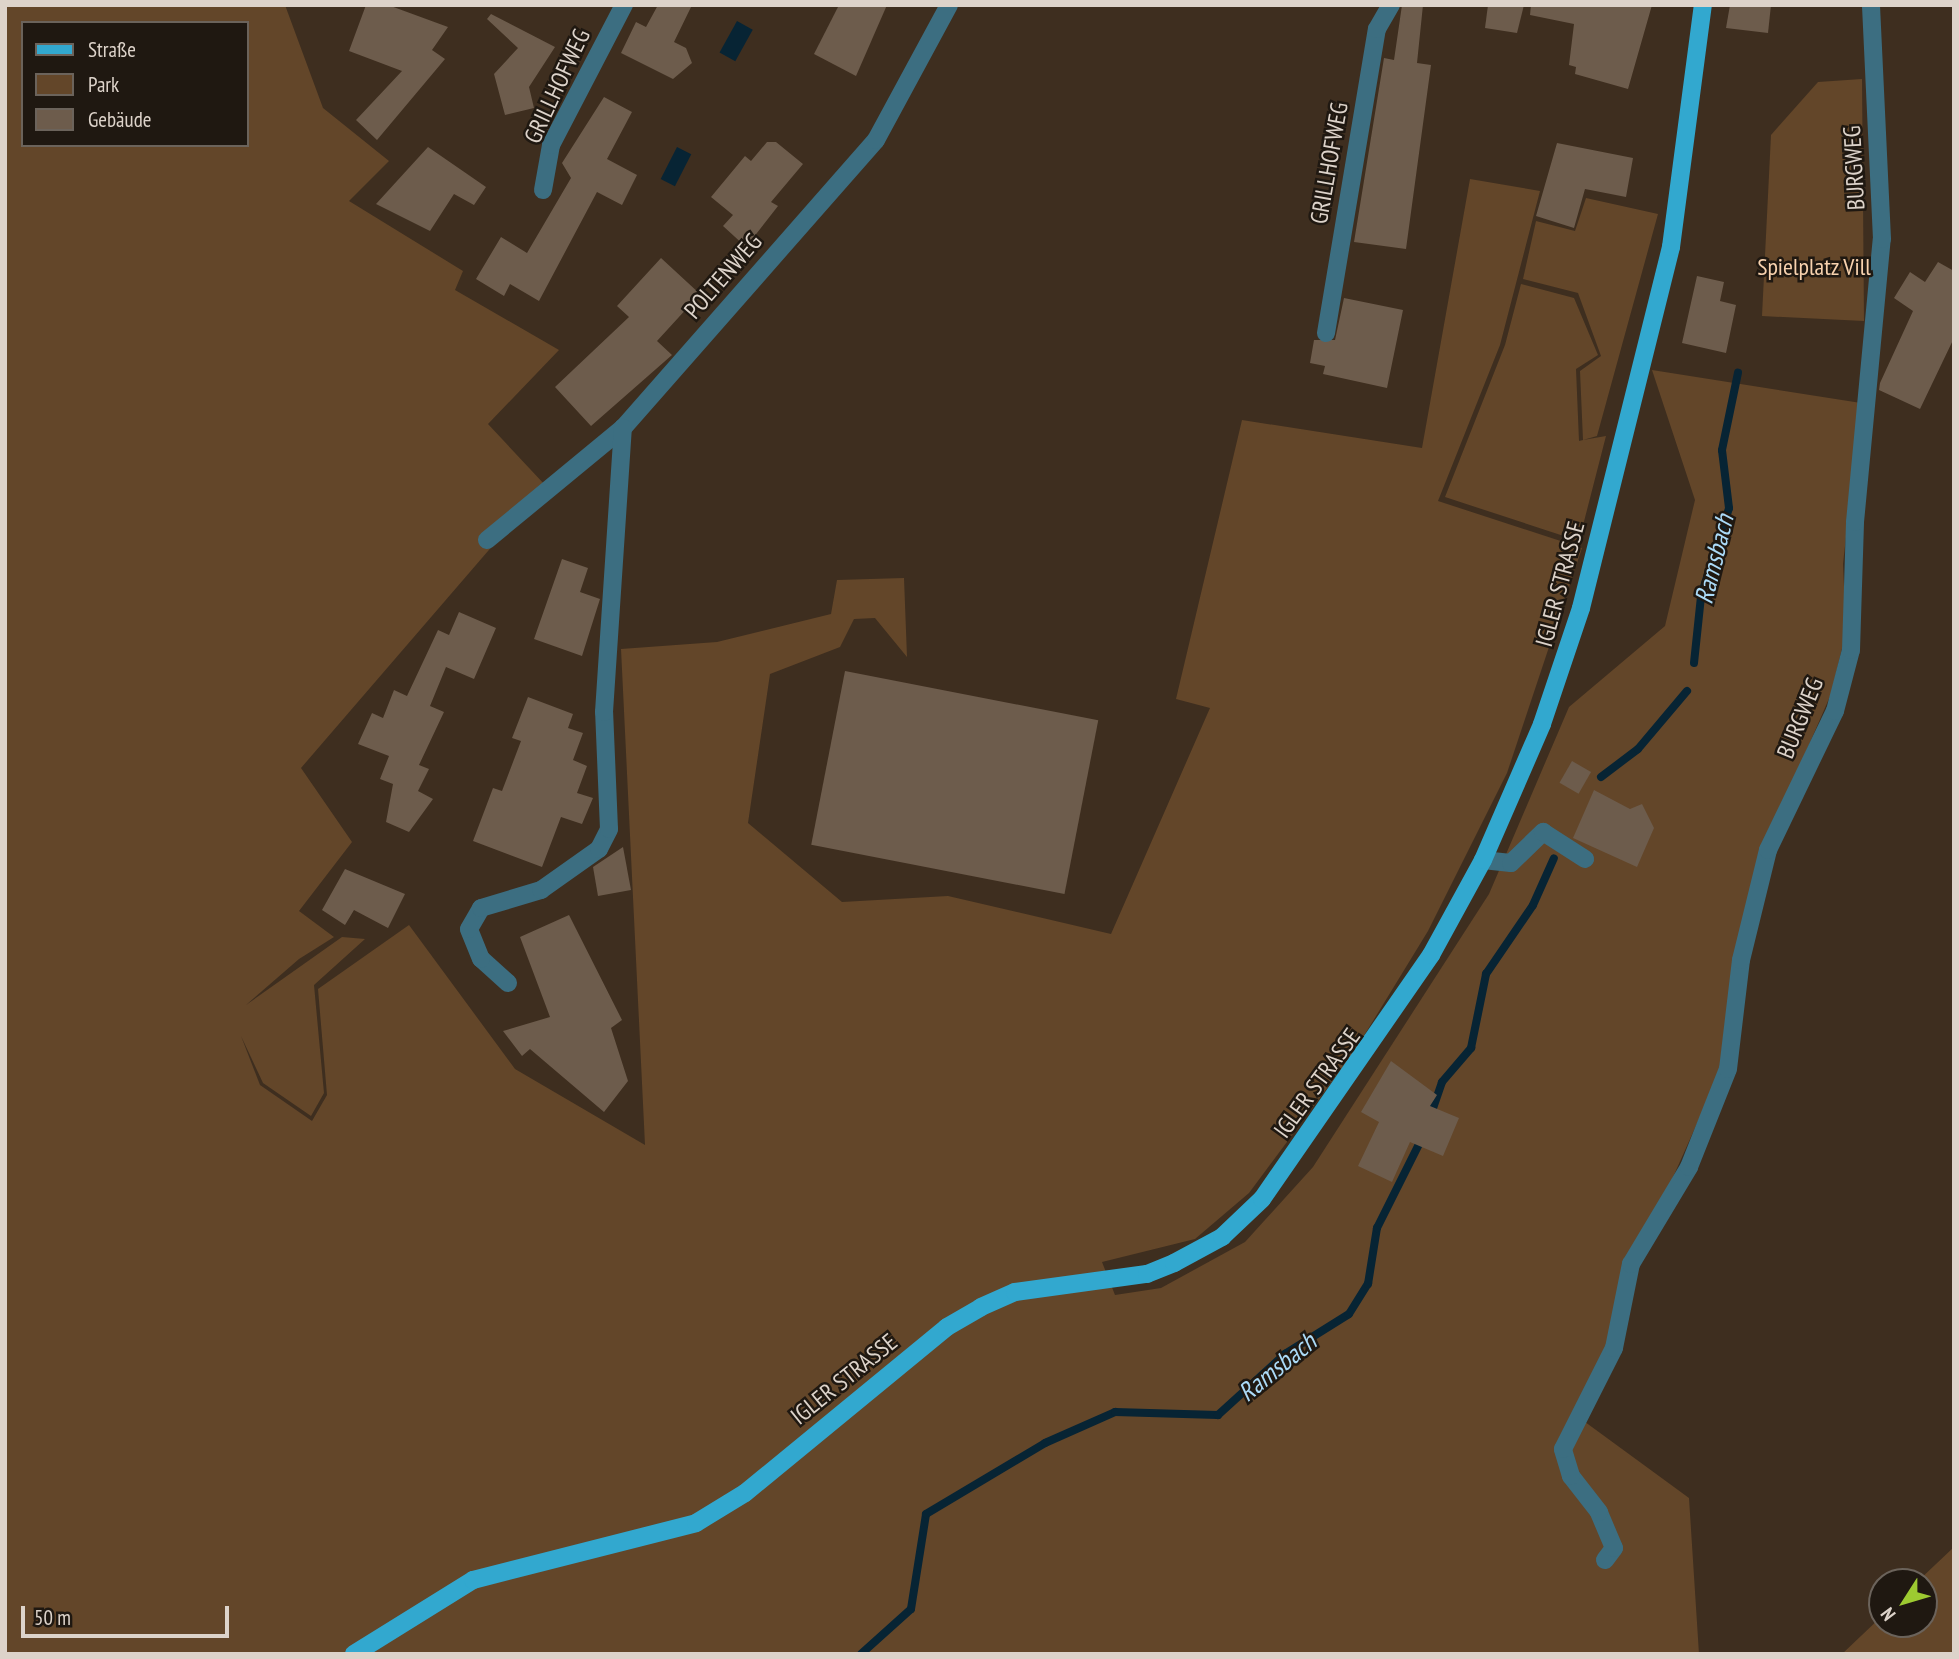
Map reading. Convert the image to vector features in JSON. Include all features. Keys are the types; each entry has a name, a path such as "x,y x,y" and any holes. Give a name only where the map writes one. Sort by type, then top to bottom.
{"main road":[{"name":"IGLER STRASSE","path":"354,1654 473,1580 696,1523 745,1493 947,1327 981,1307 1015,1292 1147,1274 1222,1237 1262,1199 1388,1025 1483,860 1538,735 1584,597 1671,247 1703,5"}],"street":[{"name":"GRILLHOFWEG","path":"543,190 551,145 624,5"},
{"name":"POLTENWEG","path":"487,540 623,428 876,140 950,5"},
{"name":"GRILLHOFWEG","path":"1326,333 1377,29 1391,5"},
{"name":"BURGWEG","path":"1605,1560 1614,1548 1599,1512 1571,1476 1563,1449 1581,1406 1614,1348 1630,1264 1689,1167 1728,1069 1741,960 1768,850 1835,710 1851,650 1855,522 1882,239 1871,5"},
{"path":"508,983 481,959 469,929 481,908 541,890 599,849 609,829 604,712 623,428"},
{"path":"1483,860 1511,863 1543,832 1586,859"}],"green space":[{"path":"5,5 285,5 323,108 389,161 349,201 463,271 455,290 559,350 488,424 545,485 301,768 352,842 299,911 334,937 299,959 246,1005 342,937 365,939 314,985 324,1093 311,1116 263,1083 241,1036 260,1085 312,1121 327,1095 318,989 409,925 515,1069 645,1145 621,649 717,642 831,614 837,580 904,578 907,657 875,618 854,619 840,647 770,674 748,823 842,902 948,896 1111,934 1210,708 1176,699 1242,420 1422,448 1470,179 1540,191 1500,345 1438,501 1582,548 1507,773 1428,931 1354,1052 1249,1193 1195,1239 1102,1262 1115,1295 1161,1288 1245,1242 1313,1167 1489,894 1569,707 1665,626 1695,500 1652,370 1861,403 1843,564 1846,632 1831,694 1791,786 1724,1063 1665,1195 1581,1419 1689,1498 1699,1654 5,1654"},
{"name":"Spielplatz Vill","path":"1862,79 1864,321 1762,316 1771,135 1818,82"},
{"path":"1586,198 1658,214 1597,436 1583,440 1580,371 1601,356 1578,293 1523,279 1536,221 1575,231"},
{"path":"1521,284 1574,298 1598,355 1576,369 1579,441 1606,436 1579,541 1445,497 1505,345"},
{"path":"1954,1547 1954,1654 1842,1654 1868,1629 1868,1638 1938,1638 1938,1568 1932,1568"}],"water":[{"path":"737,21 753,30 735,61 720,52"},
{"path":"677,147 691,154 675,186 661,179"}],"building":[{"path":"366,5 388,5 448,27 432,50 445,59 377,140 356,120 402,71 349,51"},
{"path":"658,5 692,5 674,42 686,48 692,63 673,79 621,53 636,22 646,27"},
{"path":"839,5 887,5 856,76 814,54"},
{"path":"1402,5 1423,5 1417,63 1431,65 1406,249 1354,242 1384,58 1394,60"},
{"path":"1488,5 1524,5 1517,33 1485,28"},
{"path":"1531,5 1652,5 1628,89 1575,74 1576,67 1569,65 1574,24 1530,15"},
{"path":"1730,5 1771,5 1768,33 1726,28"},
{"path":"491,14 555,47 529,87 534,108 505,115 494,74 518,48 487,19"},
{"path":"604,97 632,112 607,159 637,175 622,205 597,192 539,301 510,284 504,296 476,279 501,237 527,253 571,178 562,163"},
{"path":"767,142 776,142 803,164 771,202 778,206 746,247 723,226 733,215 711,197 745,156 751,161"},
{"path":"1557,143 1633,158 1626,197 1585,189 1574,228 1536,216"},
{"path":"428,147 486,187 474,205 454,194 430,231 376,204"},
{"path":"661,258 700,294 657,341 672,355 591,426 555,387 629,317 617,306"},
{"path":"1938,262 1954,271 1954,338 1920,409 1879,390 1913,311 1894,298 1910,272 1925,282"},
{"path":"1697,276 1724,282 1720,301 1736,305 1726,353 1682,343"},
{"path":"1344,298 1403,310 1387,388 1323,374 1325,366 1310,363 1314,340 1335,340"},
{"path":"562,559 588,568 580,592 600,599 582,656 534,639"},
{"path":"459,612 496,628 474,679 446,667 430,706 444,712 419,765 429,769 418,791 433,799 409,832 386,822 393,784 380,779 389,756 358,744 372,713 383,718 394,690 407,696 438,630 449,635"},
{"path":"845,671 1098,720 1064,894 811,845"},
{"path":"528,697 573,714 568,728 583,733 573,760 587,766 577,793 593,798 582,824 561,817 542,867 473,841 493,788 502,791 521,741 512,738"},
{"path":"1572,761 1591,772 1579,794 1560,783"},
{"path":"1594,790 1630,809 1642,804 1654,828 1637,867 1573,838"},
{"path":"623,847 631,890 598,896 593,867"},
{"path":"345,869 405,894 388,928 354,910 345,925 322,910"},
{"path":"569,915 622,1020 611,1028 628,1081 604,1112 530,1049 522,1056 503,1031 550,1017 520,937"},
{"path":"1391,1061 1437,1095 1430,1106 1459,1118 1443,1156 1410,1142 1392,1182 1358,1166 1379,1122 1361,1112"}],"waterway":[{"name":"Ramsbach","path":"1694,663 1701,596 1729,508 1722,450 1738,373"},
{"name":"Ramsbach","path":"1601,777 1638,749 1687,691"},
{"name":"Ramsbach","path":"1430,1117 1442,1082 1471,1048 1486,974 1533,905 1554,858"},
{"name":"Ramsbach","path":"861,1654 911,1609 926,1514 1045,1443 1115,1412 1218,1415 1285,1354 1349,1314 1368,1284 1377,1228 1423,1136"}]}
